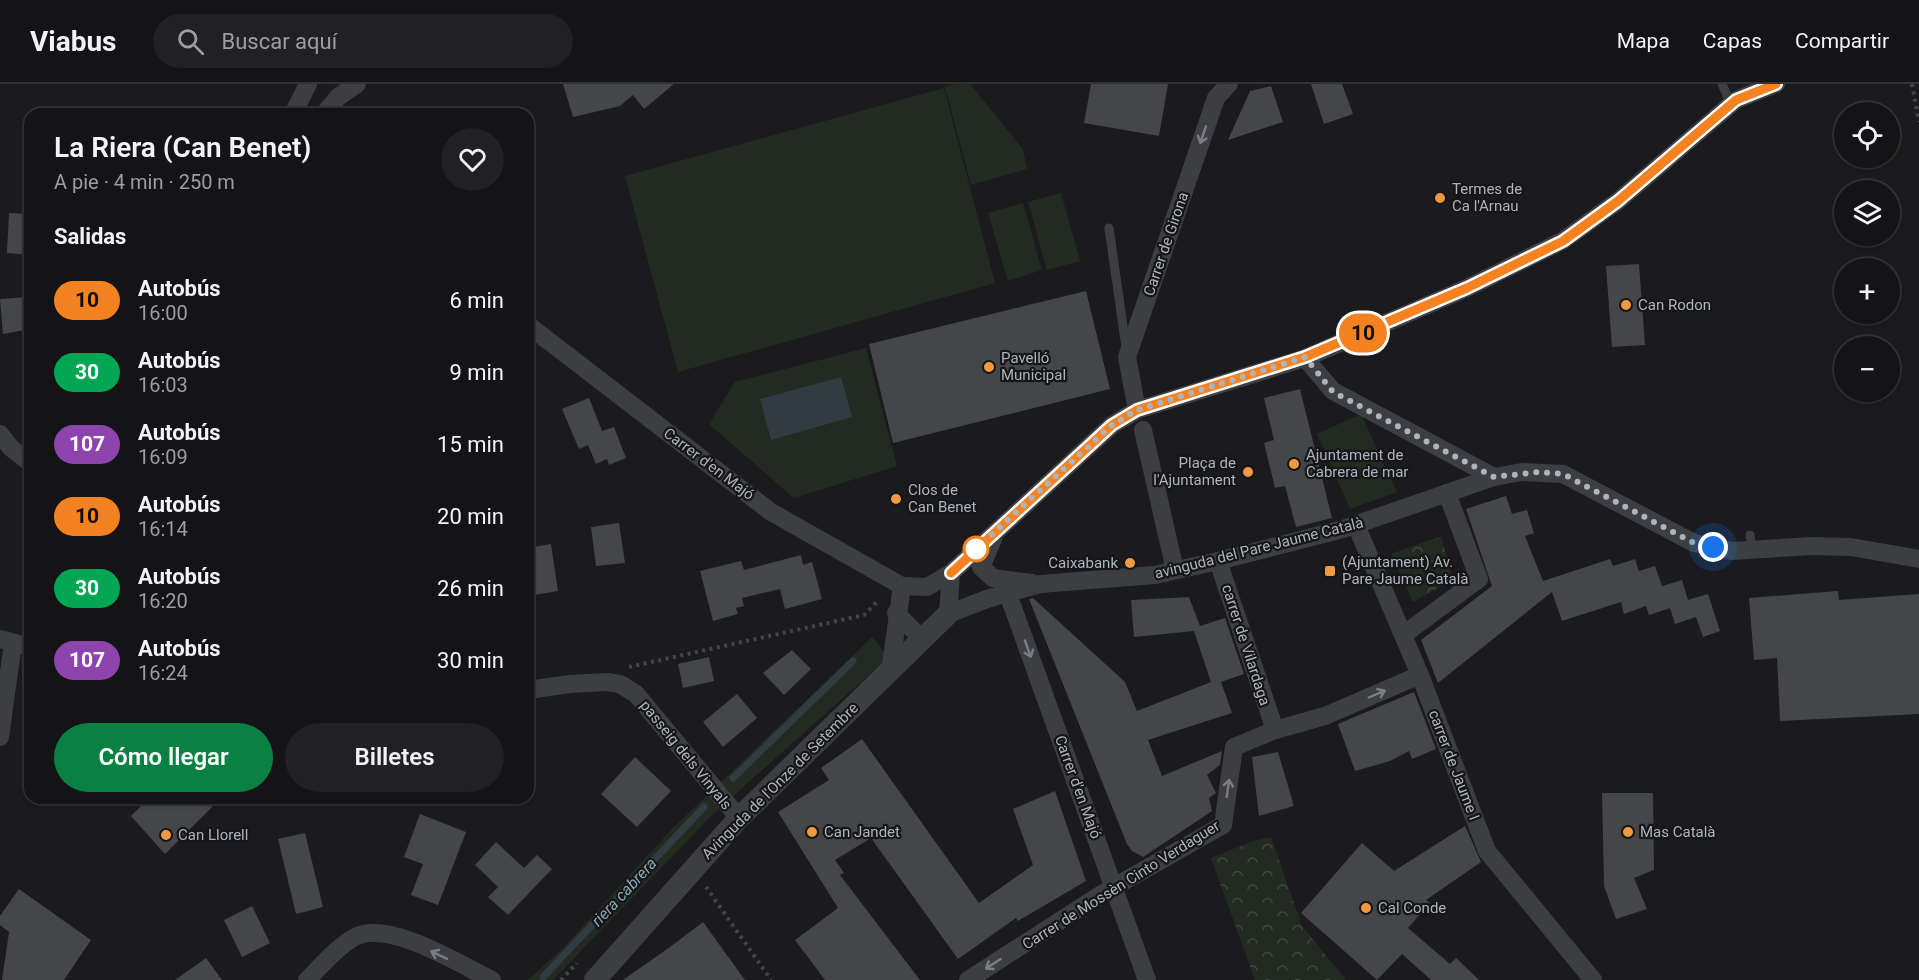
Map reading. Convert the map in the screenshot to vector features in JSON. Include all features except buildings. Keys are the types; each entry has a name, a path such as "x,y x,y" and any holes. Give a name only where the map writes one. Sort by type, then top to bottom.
{"street":[{"path":"296,108 308,84"},
{"path":"329,108 338,97 357,84"},
{"name":"Carrer de Girona","path":"1137,410 1127,357 1216,98 1229,84"},
{"path":"890,672 898,584 927,587 951,573 1007,519 1112,425 1137,410 1305,357 1467,288 1563,241 1618,201 1731,104 1776,84"},
{"name":"Carrer d'en Majó","path":"534,330 771,512 898,584"},
{"path":"1305,357 1333,392 1494,477"},
{"path":"1143,430 1175,570"},
{"path":"0,434 11,448 24,458"},
{"name":"avinguda del Pare Jaume Català","path":"1007,519 987,548 981,567 993,578 1040,584 1155,575 1356,525 1494,477 1538,472 1563,474 1694,543 1732,551 1751,542 1851,547 1919,559"},
{"path":"1403,634 1479,579 1447,493"},
{"name":"carrer de Jaume I","path":"1356,525 1420,675 1487,851 1593,980"},
{"name":"carrer de Vilardaga","path":"1218,561 1275,730"},
{"path":"948,614 951,573"},
{"name":"avinguda del Pare Jaume Català","path":"948,614 987,599 1040,584"},
{"name":"Carrer d'en Majó","path":"1008,594 1147,980"},
{"path":"896,613 922,639"},
{"name":"Avinguda de l'Onze de Setembre","path":"604,976 693,870 733,813 890,672 948,614"},
{"path":"0,737 14,643"},
{"name":"Carrer de Mossèn Cinto Verdaguer","path":"968,980 1113,888 1223,825 1234,747 1275,730 1325,716 1420,675"},
{"path":"534,689 570,684 620,684"},
{"name":"passeig dels Vinyals","path":"620,684 636,694 733,813"},
{"path":"307,980 357,936 379,932 410,941 492,980"}],"lane":[{"path":"1722,84 1731,104"},
{"path":"1109,228 1127,357"}],"path":[{"path":"1912,84 1919,122"},
{"path":"620,684 631,665 735,645 864,615 898,584"},
{"path":"693,870 771,980"}],"green space":[{"path":"970,84 1023,149 1027,169 971,185 945,87"},
{"path":"944,88 995,283 678,372 625,176"},
{"path":"1061,193 1080,261 1047,270 1028,202"},
{"path":"1023,203 1042,270 1008,281 988,213"},
{"path":"866,348 897,466 794,498 709,424 735,382"},
{"path":"1361,414 1397,492 1350,509 1317,434"},
{"path":"1441,536 1453,580 1413,602 1391,554"},
{"path":"872,637 889,657 713,814 553,980 528,980 565,946 671,830"},
{"path":"1271,837 1302,926 1346,980 1255,980 1211,858 1253,841"}],"shaded area":[{"path":"841,377 852,417 771,440 760,399"}],"waterway":[{"name":"riera cabrera","path":"733,778 853,661"},
{"name":"riera cabrera","path":"543,977 704,807"}],"bus line":[{"name":"10","path":"951,573 1007,519 1112,425 1137,410 1305,357 1467,288 1563,241 1618,201 1736,100 1776,84"}],"place":[{"name":"Termes de Ca l'Arnau","path":"1440,198"},
{"name":"Can Rodon","path":"1626,305"},
{"name":"Pavelló Municipal","path":"989,367"},
{"name":"Ajuntament de Cabrera de mar","path":"1294,464"},
{"name":"Plaça de l'Ajuntament","path":"1248,472"},
{"name":"Clos de Can Benet","path":"896,499"},
{"name":"Caixabank","path":"1130,563"},
{"name":"(Ajuntament) Av. Pare Jaume Català","path":"1330,571"},
{"name":"Can Jandet","path":"812,832"},
{"name":"Mas Català","path":"1628,832"},
{"name":"Can Llorell","path":"166,835"},
{"name":"Cal Conde","path":"1366,908"}],"route":[{"path":"976,549 1112,425 1137,410 1305,357 1333,392 1494,477 1521,472 1563,474 1694,543 1713,547"}]}
